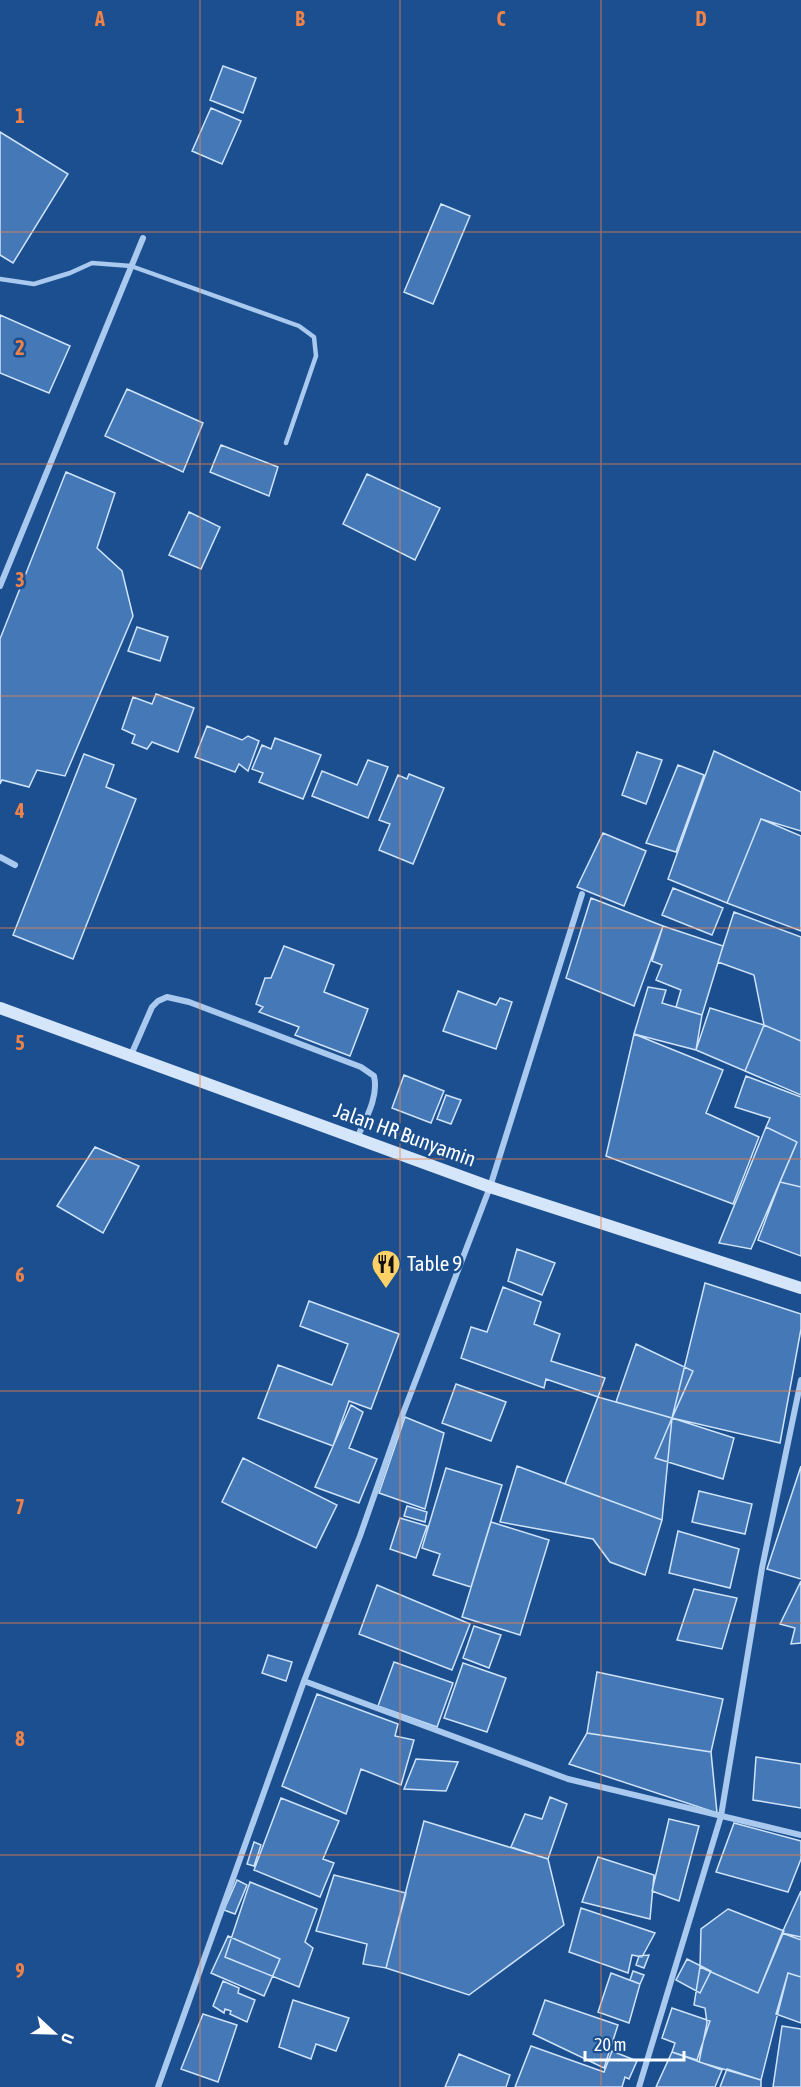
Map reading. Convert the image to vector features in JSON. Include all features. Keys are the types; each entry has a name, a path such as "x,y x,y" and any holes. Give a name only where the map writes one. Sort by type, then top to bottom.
{"main road":[{"name":"Jalan HR Bunyamin","path":"0,1008 490,1188 801,1288"}],"street":[{"path":"0,586 143,238"},
{"path":"0,857 15,865"},
{"path":"158,2087 303,1681 360,1536 402,1416 490,1188 582,894"},
{"path":"130,1056 155,1004 167,997 189,1002 361,1067 374,1076 376,1084 372,1102 357,1138"},
{"path":"639,2087 721,1816 762,1568 801,1380"},
{"path":"303,1681 568,1779 801,1835"}],"lane":[{"path":"0,279 34,284 70,273 92,263 131,266 299,326 315,337 316,356 286,443"}],"building":[{"path":"223,66 256,78 243,113 210,100"},
{"path":"211,108 241,121 222,164 192,151"},
{"path":"0,132 68,174 13,263 0,255"},
{"path":"441,204 470,216 433,304 404,292"},
{"path":"0,315 70,346 49,393 0,373"},
{"path":"127,389 203,423 183,472 105,436"},
{"path":"221,445 278,467 269,496 210,472"},
{"path":"66,472 115,493 97,548 122,571 133,616 65,776 37,770 29,787 2,780 0,784 0,639"},
{"path":"367,474 440,508 415,560 343,524"},
{"path":"189,512 220,527 201,569 169,555"},
{"path":"137,627 168,637 160,661 128,651"},
{"path":"156,694 194,708 178,752 152,742 147,749 132,743 135,735 122,729 133,697 152,704"},
{"path":"207,726 242,740 248,736 259,741 248,771 239,764 235,772 195,757"},
{"path":"275,738 321,755 303,799 259,782 263,773 252,769 262,745 271,749"},
{"path":"714,751 801,792 801,831 761,819 727,903 668,879"},
{"path":"637,752 662,760 646,804 622,795"},
{"path":"84,754 114,765 106,787 136,799 73,959 13,935"},
{"path":"368,760 388,767 368,818 312,796 322,771 357,785"},
{"path":"678,765 704,775 676,852 646,843"},
{"path":"409,774 444,788 413,864 379,850 390,824 379,820 398,775 407,779"},
{"path":"761,819 801,836 801,931 727,903"},
{"path":"603,833 646,851 624,906 577,887"},
{"path":"673,888 723,908 712,935 662,915"},
{"path":"591,898 663,926 634,1006 566,978"},
{"path":"734,912 801,937 801,1041 764,1025 754,975 718,962"},
{"path":"663,926 723,946 702,1015 676,1007 681,990 656,980 662,965 652,961"},
{"path":"284,946 334,965 324,992 368,1009 350,1056 295,1035 299,1027 259,1012 263,1007 256,1004 265,978 271,978"},
{"path":"648,987 666,990 662,1003 702,1015 696,1050 634,1034"},
{"path":"458,991 496,1005 500,998 512,1002 496,1049 443,1031"},
{"path":"710,1008 764,1025 745,1071 696,1050"},
{"path":"764,1025 801,1041 801,1095 745,1071"},
{"path":"634,1034 723,1070 706,1113 759,1137 733,1204 606,1156"},
{"path":"404,1075 444,1091 431,1123 392,1108"},
{"path":"746,1076 801,1097 801,1187 780,1182 797,1142 766,1127 770,1118 735,1107"},
{"path":"446,1095 461,1100 451,1124 437,1119"},
{"path":"766,1127 797,1142 751,1249 719,1243"},
{"path":"95,1147 139,1166 103,1233 57,1206"},
{"path":"780,1182 801,1187 801,1256 758,1240"},
{"path":"517,1249 555,1263 542,1295 508,1281"},
{"path":"705,1283 801,1314 801,1329 780,1443 672,1418"},
{"path":"503,1287 541,1302 534,1324 560,1334 551,1361 605,1378 598,1397 546,1379 544,1388 461,1358 471,1327 487,1332"},
{"path":"309,1301 399,1334 371,1409 349,1401 333,1446 258,1418 278,1365 332,1385 348,1344 300,1326"},
{"path":"636,1344 693,1371 672,1418 616,1402"},
{"path":"456,1384 506,1402 491,1441 442,1423"},
{"path":"598,1397 672,1418 662,1520 565,1484"},
{"path":"351,1405 363,1412 349,1448 377,1459 359,1503 315,1487"},
{"path":"405,1417 444,1433 425,1509 379,1493"},
{"path":"672,1418 734,1438 723,1479 655,1458"},
{"path":"243,1458 337,1505 316,1548 222,1502"},
{"path":"517,1466 662,1520 645,1575 610,1562 593,1539 500,1522"},
{"path":"801,1466 801,1579 767,1569"},
{"path":"446,1468 502,1485 471,1587 433,1575 440,1554 422,1548"},
{"path":"699,1491 752,1504 745,1534 692,1522"},
{"path":"407,1506 427,1512 425,1522 404,1516"},
{"path":"400,1518 427,1526 416,1558 390,1549"},
{"path":"491,1522 549,1540 520,1635 462,1617"},
{"path":"678,1531 739,1549 730,1588 669,1573"},
{"path":"801,1581 801,1643 791,1644 795,1628 780,1624"},
{"path":"377,1585 470,1624 452,1670 359,1634"},
{"path":"694,1589 737,1598 722,1649 677,1640"},
{"path":"474,1626 501,1635 489,1668 463,1658"},
{"path":"268,1655 292,1662 286,1681 262,1673"},
{"path":"394,1662 453,1683 437,1727 378,1706"},
{"path":"463,1663 506,1678 487,1732 444,1718"},
{"path":"597,1672 723,1699 711,1752 587,1733"},
{"path":"317,1694 398,1724 395,1736 414,1740 401,1785 361,1769 346,1814 282,1786"},
{"path":"587,1733 711,1752 717,1813 569,1764"},
{"path":"756,1757 801,1764 801,1808 753,1800"},
{"path":"416,1759 458,1762 446,1791 404,1789"},
{"path":"550,1797 567,1804 548,1859 511,1847 525,1814 542,1819"},
{"path":"281,1798 339,1821 323,1859 334,1863 320,1897 254,1870"},
{"path":"669,1819 699,1826 679,1901 652,1891"},
{"path":"424,1821 548,1859 564,1925 469,1995 386,1968"},
{"path":"734,1823 801,1841 801,1859 788,1892 716,1872"},
{"path":"254,1842 261,1845 254,1866 247,1864"},
{"path":"598,1857 654,1875 650,1919 582,1902"},
{"path":"334,1875 406,1893 386,1968 363,1964 367,1944 316,1931"},
{"path":"237,1880 247,1885 235,1914 224,1910"},
{"path":"250,1882 317,1909 305,1942 313,1948 299,1987 225,1957"},
{"path":"801,1891 801,1940 782,1933"},
{"path":"581,1908 655,1933 642,1957 632,1955 628,1973 569,1952"},
{"path":"728,1909 784,1931 758,1993 700,1967 701,1929"},
{"path":"782,1933 801,1937 801,1977 788,1973 761,2080 699,2062 707,2023 705,2008 694,2005 700,1967 758,1993"},
{"path":"228,1936 280,1959 264,1996 211,1973"},
{"path":"649,1955 644,1968 636,1965 639,1956"},
{"path":"687,1959 711,1971 700,1993 676,1980"},
{"path":"633,1971 644,1975 640,1984 630,1980"},
{"path":"611,1973 640,1984 629,2023 598,2012"},
{"path":"788,1973 801,1977 801,2023 776,2014"},
{"path":"223,1981 239,1988 238,1993 255,2000 247,2022 230,2014 231,2011 225,2009 224,2013 213,2006"},
{"path":"293,2000 349,2018 336,2051 316,2044 311,2059 279,2047"},
{"path":"545,2000 618,2025 604,2068 533,2034"},
{"path":"672,2008 710,2021 697,2060 672,2052 675,2043 662,2038"},
{"path":"203,2014 237,2025 218,2082 181,2069"},
{"path":"782,2026 801,2029 801,2087 773,2087"},
{"path":"531,2046 604,2072 612,2051 637,2061 629,2079 625,2077 622,2087 515,2087"},
{"path":"672,2052 722,2070 715,2087 656,2087"},
{"path":"459,2054 510,2075 506,2087 445,2087"},
{"path":"727,2069 761,2080 761,2087 720,2087"}],"place":[{"name":"Table 9","path":"386,1290"}]}
